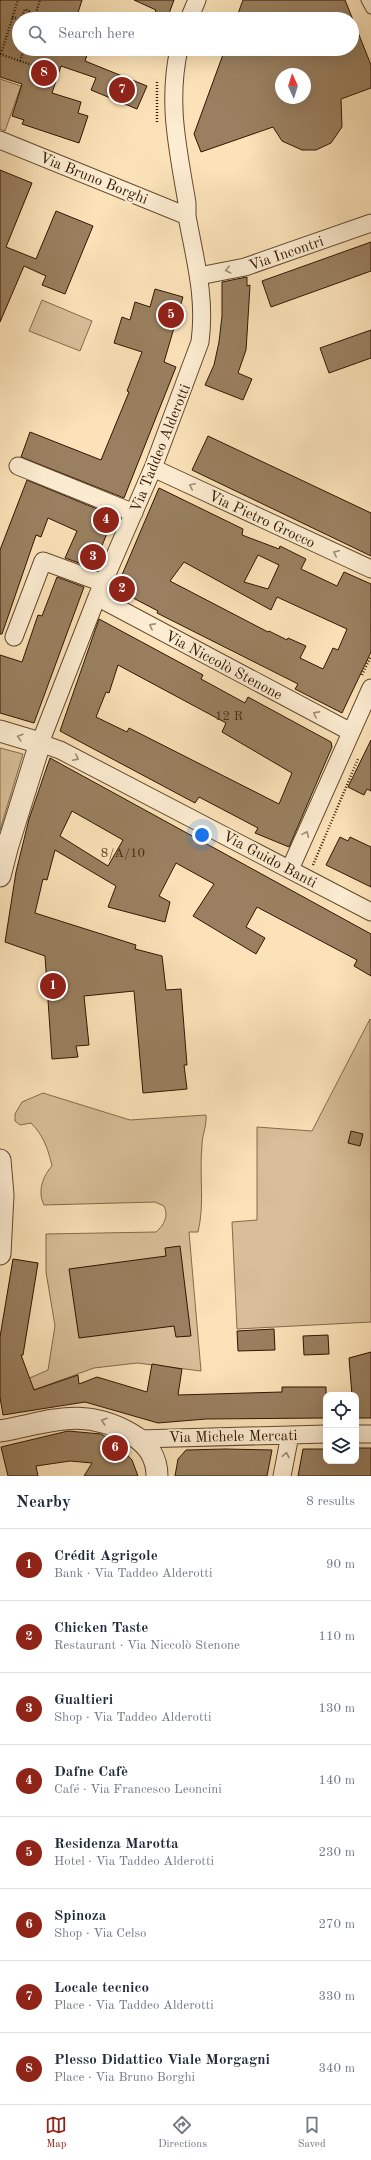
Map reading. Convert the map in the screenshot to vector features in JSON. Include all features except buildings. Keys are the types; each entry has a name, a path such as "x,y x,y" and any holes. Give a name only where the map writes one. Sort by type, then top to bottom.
{"street":[{"path":"192,12 197,0"},
{"name":"Via Taddeo Alderotti","path":"0,876 8,845 40,743 100,590 153,468 194,362 200,342 202,301 199,276 187,216 187,203 173,116 173,84 178,56"},
{"name":"Via Bruno Borghi","path":"0,140 187,216"},
{"name":"Via Incontri","path":"199,276 245,267 371,223"},
{"path":"18,466 134,513"},
{"name":"Via Pietro Grocco","path":"153,468 371,569"},
{"name":"Via Niccolò Stenone","path":"14,637 43,560 100,590 351,732"},
{"path":"290,869 371,688"},
{"path":"0,731 40,743"},
{"name":"Via Guido Banti","path":"40,743 60,750 371,912"},
{"path":"0,1160 3,1195 0,1254"},
{"path":"0,1431 66,1418 87,1417 114,1425 139,1438 154,1456 158,1476"},
{"name":"Via Michele Mercati","path":"139,1438 323,1434"},
{"path":"359,1434 371,1434"},
{"path":"282,1476 290,1435"}],"lane":[{"path":"366,0 371,9"}],"path":[{"path":"14,12 18,0"},
{"path":"36,12 40,0"},
{"path":"12,17 0,54 58,74"},
{"path":"20,61 22,56"},
{"path":"51,72 54,65"},
{"path":"313,864 361,752"}],"shaded area":[{"path":"0,79 21,86 5,131 0,129"},
{"path":"42,300 92,321 80,351 29,331"},
{"path":"0,748 23,754 0,830"},
{"path":"370,1019 371,1322 237,1329 232,1222 257,1220 257,1127 312,1131"},
{"path":"43,1093 130,1120 206,1115 201,1156 202,1200 200,1221 198,1232 189,1232 201,1371 137,1363 94,1368 1,1402 0,1391 48,1370 55,1326 46,1272 46,1234 156,1232 166,1217 164,1206 155,1202 44,1205 41,1194 42,1184 46,1174 52,1166 47,1148 39,1133 31,1123 20,1125 15,1121 15,1114 22,1102"}],"place":[{"name":"Plesso Didattico Viale Morgagni","path":"44,73"},
{"name":"Locale tecnico","path":"122,90"},
{"name":"Residenza Marotta","path":"171,315"},
{"name":"Dafne Cafè","path":"106,520"},
{"name":"Gualtieri","path":"93,557"},
{"name":"Chicken Taste","path":"122,589"},
{"name":"Crédit Agrigole","path":"53,986"},
{"name":"Spinoza","path":"115,1448"}]}
